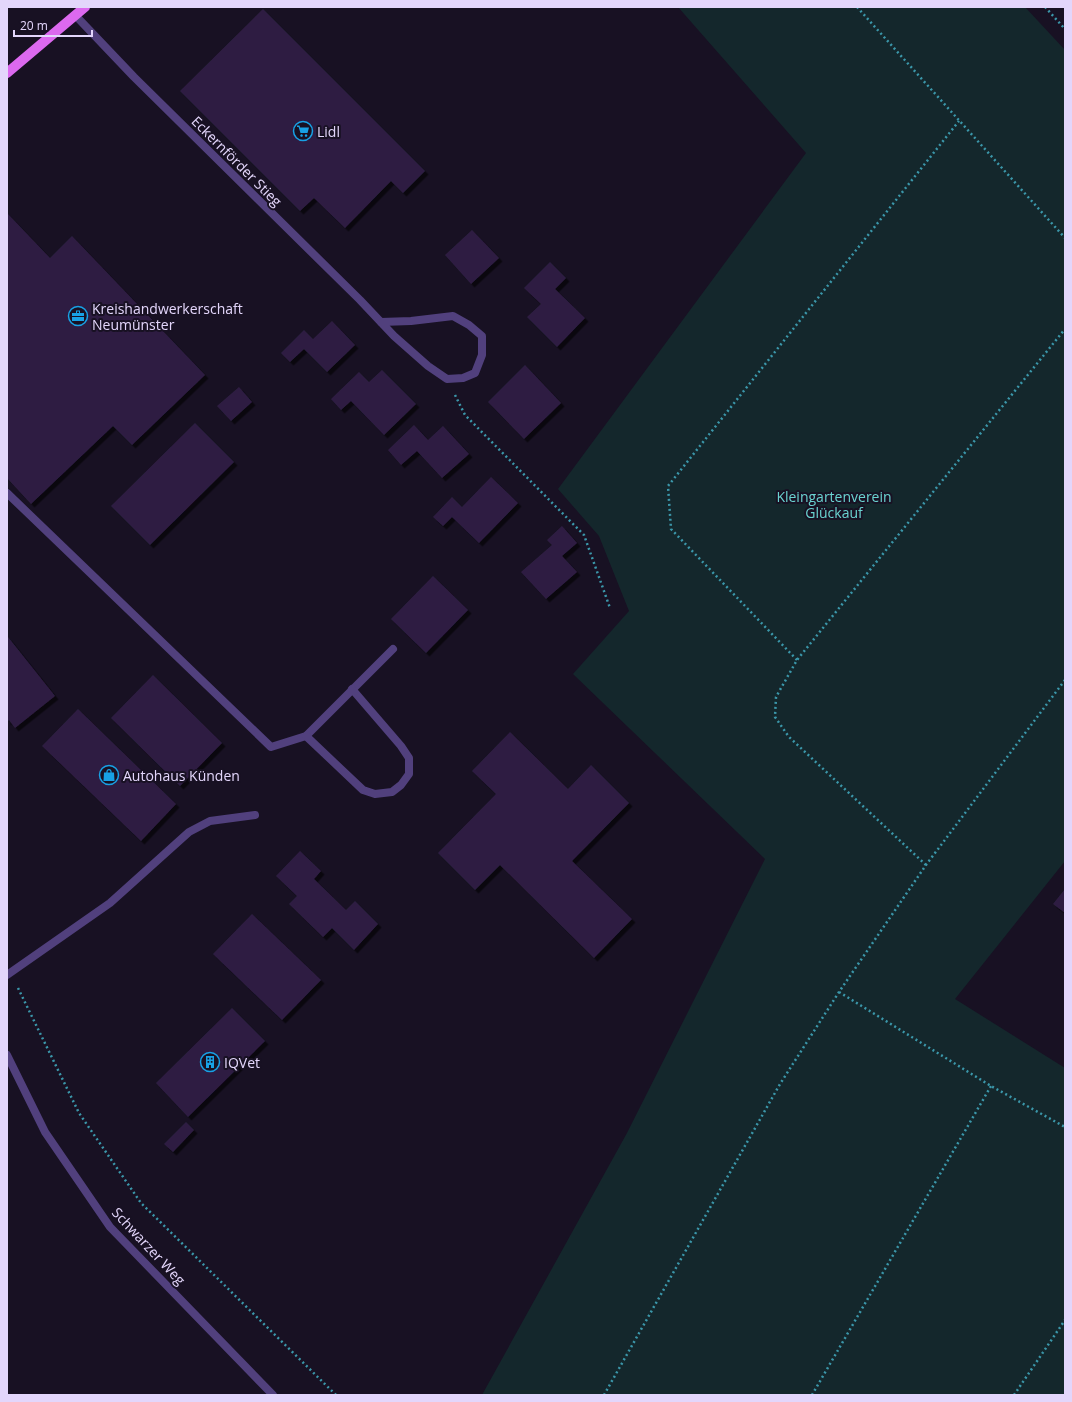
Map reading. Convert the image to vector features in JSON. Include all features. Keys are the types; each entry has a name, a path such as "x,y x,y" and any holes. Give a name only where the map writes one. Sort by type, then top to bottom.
{"main road":[{"path":"7,73 85,7"}],"street":[{"name":"Eckernförder Stieg","path":"75,15 134,77 382,322 394,336 428,366 447,379"},
{"path":"382,322 411,321 454,316 470,325 482,336 482,356 475,373 463,378 447,379"},
{"path":"7,493 271,747 306,736 393,649"},
{"path":"306,736 363,790 375,794 392,792 401,785 409,774 409,758 401,746 352,689"},
{"path":"9,974 110,903 189,832 210,821 256,815"},
{"name":"Schwarzer Weg","path":"7,1055 45,1132 110,1227 272,1395"}],"path":[{"path":"857,7 1065,238"},
{"path":"1045,7 1065,30"},
{"path":"797,660 671,529 668,486 959,121"},
{"path":"926,865 789,738 775,717 776,697 797,660 1065,329"},
{"path":"447,379 465,415 584,535 610,608"},
{"path":"604,1395 780,1084 839,992 926,865 1065,680"},
{"path":"9,974 79,1113 142,1203 336,1395"},
{"path":"839,992 991,1086 1065,1127"},
{"path":"812,1395 991,1086"},
{"path":"1014,1395 1065,1320"}],"green space":[{"name":"Kleingartenverein Glückauf","path":"678,7 1025,7 1065,50 1065,861 955,999 1065,1068 1065,1395 482,1395 627,1133 765,859 573,674 629,611 599,536 558,489 806,153"}],"building":[{"name":"Lidl","path":"263,9 425,171 403,193 391,181 345,228 314,198 300,211 180,91"},
{"name":"Kreishandwerkerschaft Neumünster","path":"7,213 50,258 72,236 205,375 132,445 113,426 31,504 7,478"},
{"path":"472,230 499,258 471,284 445,255"},
{"path":"550,262 566,278 555,289 585,318 557,347 527,317 541,304 524,288"},
{"path":"332,321 355,345 327,372 304,349 290,362 281,353 304,330 313,339"},
{"path":"525,365 561,403 524,439 488,402"},
{"path":"382,370 416,404 384,435 351,401 341,410 331,399 359,372 369,382"},
{"path":"239,387 252,402 231,421 217,406"},
{"path":"195,423 234,462 150,545 111,506"},
{"path":"414,425 428,440 443,426 469,454 442,478 417,451 401,465 388,450"},
{"path":"491,477 518,503 479,543 452,517 443,526 433,517 452,497 462,507"},
{"path":"562,526 577,543 562,556 577,572 546,599 521,572 552,545 547,540"},
{"path":"433,576 468,610 426,653 391,619"},
{"path":"8,637 55,696 15,728 9,720 7,722"},
{"path":"153,675 222,743 180,786 111,718"},
{"name":"Autohaus Künden","path":"78,709 176,804 141,841 42,746"},
{"path":"510,732 568,789 591,765 629,803 572,861 632,919 594,958 500,865 475,890 438,853 496,794 472,771"},
{"path":"300,851 321,871 314,879 346,910 355,901 378,924 354,950 332,928 323,937 289,904 297,896 276,876"},
{"path":"1065,889 1065,913 1053,904"},
{"path":"252,914 321,980 282,1020 213,954"},
{"name":"IQVet","path":"232,1008 265,1041 188,1117 156,1083"},
{"path":"186,1122 194,1130 173,1152 164,1144"}],"place":[{"name":"Lidl","path":"303,131"},
{"name":"Kreishandwerkerschaft Neumünster","path":"78,316"},
{"name":"Autohaus Künden","path":"109,775"},
{"name":"IQVet","path":"210,1062"}]}
